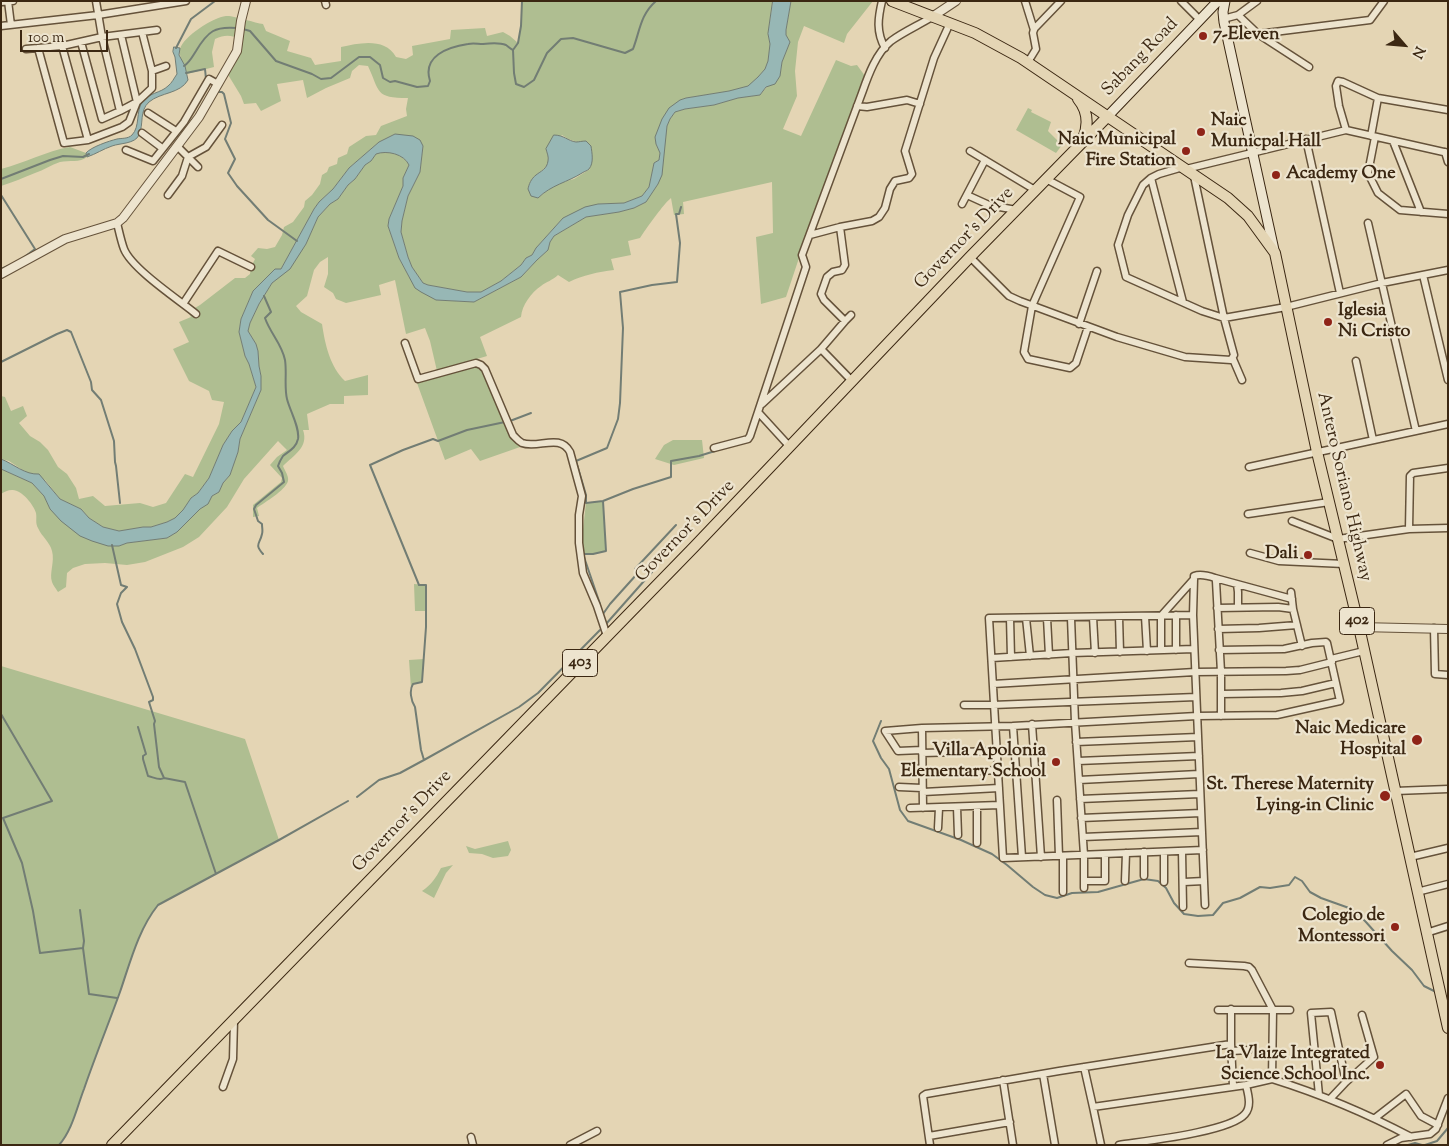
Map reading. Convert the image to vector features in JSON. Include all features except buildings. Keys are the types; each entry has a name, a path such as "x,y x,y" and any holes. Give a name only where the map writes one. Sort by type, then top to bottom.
{"main road":[{"path":"892,1 990,40 1028,62 1108,116"},
{"name":"Sabang Road","path":"1108,116 1218,1"},
{"name":"402","path":"1225,1 1223,19 1274,254"},
{"path":"1072,92 1083,105 1086,114 1087,126 1081,143"},
{"name":"Governor's Drive","path":"112,1145 790,447 970,257 1108,116"},
{"name":"Antero Soriano Highway","path":"1108,116 1228,198 1248,216 1274,254 1448,1028"}],"street":[{"path":"1,2 13,1"},
{"path":"96,1 102,37 120,111"},
{"path":"1,26 98,15 161,3 186,1"},
{"path":"1,274 65,239 117,223 123,218 200,117 237,51 246,1"},
{"path":"882,1 878,30 880,40 885,48"},
{"path":"714,448 748,439 750,436 806,267 802,255 868,75 890,42 956,1"},
{"path":"1025,1 1034,30 1036,49 1028,62"},
{"path":"1034,30 1061,1"},
{"path":"1181,1 1200,20"},
{"path":"1223,19 1238,15 1258,1"},
{"path":"1258,34 1370,20 1384,1"},
{"path":"8,2 11,25"},
{"path":"1238,15 1258,34 1309,67"},
{"path":"810,235 872,221 879,217 885,208 890,189 895,181 909,178 912,174 905,151 934,58 950,23"},
{"path":"26,49 62,46 102,37 157,30"},
{"path":"81,42 102,119 137,102 152,88 152,71 142,32"},
{"path":"38,48 64,143 88,140 122,127 129,122 137,102 121,35"},
{"path":"62,46 88,140"},
{"path":"152,71 166,66"},
{"path":"126,150 153,161 184,122 209,79 218,84"},
{"path":"1346,130 1339,106 1336,86 1338,81 1378,98 1448,110"},
{"path":"1378,98 1368,173 1378,193 1400,210 1448,214"},
{"path":"858,106 867,107 907,100 920,104"},
{"path":"148,114 176,132"},
{"path":"168,195 182,176 188,158 206,147 222,125"},
{"path":"1448,162 1446,152 1346,130 1252,152 1187,170 1159,174 1143,185 1128,216 1118,246 1126,277 1202,311 1224,318 1286,307 1382,283 1448,270"},
{"path":"142,133 162,148"},
{"path":"1306,139 1340,293"},
{"path":"1393,141 1421,212"},
{"path":"178,147 198,167"},
{"path":"970,151 1035,190"},
{"path":"962,204 984,160"},
{"path":"1187,170 1234,355 1233,359 1242,380"},
{"path":"1151,178 1183,302"},
{"path":"1046,179 1080,197 1032,306 1024,352 1028,359 1070,368 1076,363 1088,327"},
{"path":"966,195 989,206 1016,210"},
{"path":"117,223 124,250 130,259 154,281 196,314"},
{"path":"1368,223 1416,431"},
{"path":"840,227 844,268 833,272 827,277 821,294 824,300 845,321"},
{"path":"183,304 218,251 251,267"},
{"path":"970,257 1009,296 1032,306 1116,337 1185,357 1233,359"},
{"path":"1079,324 1097,271"},
{"path":"1423,274 1448,380"},
{"path":"759,409 821,348 850,314"},
{"path":"405,343 418,379 476,363 482,365 513,435 520,442 530,445 556,442 567,447 582,496 579,542 583,574 597,606 607,636"},
{"path":"821,348 852,381"},
{"path":"1356,361 1373,440"},
{"path":"759,409 790,447"},
{"path":"1248,466 1448,424"},
{"path":"1409,529 1410,476 1412,473 1448,468"},
{"path":"1248,514 1329,502"},
{"path":"1292,520 1338,539 1409,529 1448,528"},
{"path":"1250,553 1279,561 1344,564"},
{"path":"1161,650 1161,616 1194,579 1194,576 1198,575 1292,595 1302,646"},
{"path":"1215,578 1220,650 1221,716"},
{"path":"1194,579 1192,615 1206,905"},
{"path":"1237,584 1238,608"},
{"path":"1217,608 1284,607 1294,609"},
{"path":"1176,615 1176,650"},
{"path":"1192,615 989,618 1003,858 1203,850"},
{"path":"1146,616 1147,651"},
{"path":"1093,617 1095,653"},
{"path":"1119,617 1120,652"},
{"path":"1010,618 1011,657"},
{"path":"1026,618 1030,656"},
{"path":"1047,618 1049,655"},
{"path":"1070,618 1084,855 1084,884 1106,881 1106,854"},
{"path":"1218,629 1297,626"},
{"path":"1359,627 1448,629"},
{"path":"1434,628 1435,674 1448,675"},
{"path":"997,751 898,751 885,731 1197,716 1277,715 1340,701 1326,642 1312,643 1284,650 1220,650"},
{"path":"992,658 1194,649"},
{"path":"993,684 1195,672 1300,670 1364,651"},
{"path":"1221,694 1302,691 1336,682"},
{"path":"964,705 1196,697"},
{"path":"1032,724 1041,857"},
{"path":"1013,726 1022,857"},
{"path":"922,728 923,808"},
{"path":"1076,742 1198,736"},
{"path":"1078,761 1199,756"},
{"path":"910,768 922,771 998,770"},
{"path":"1079,780 1200,774"},
{"path":"899,787 922,790 999,788"},
{"path":"1395,791 1448,788"},
{"path":"1080,799 1200,794"},
{"path":"1057,800 1063,892"},
{"path":"910,808 1000,805"},
{"path":"976,843 977,806"},
{"path":"957,807 958,835"},
{"path":"938,828 939,808"},
{"path":"1081,818 1201,813"},
{"path":"1083,837 1202,832"},
{"path":"1410,857 1448,848"},
{"path":"1182,851 1183,907"},
{"path":"1144,852 1144,876"},
{"path":"1164,852 1164,882"},
{"path":"1125,881 1126,853"},
{"path":"1184,882 1204,881"},
{"path":"1417,892 1448,884"},
{"path":"1426,932 1448,926"},
{"path":"1188,963 1249,967 1273,1010 1272,1079"},
{"path":"1231,1009 1233,1086"},
{"path":"1218,1010 1290,1010"},
{"path":"1319,1095 1312,1013 1332,1012 1346,1082"},
{"path":"1330,1099 1374,1057 1362,1016"},
{"path":"223,1088 233,1059 234,1020"},
{"path":"930,1145 923,1096 926,1094 1084,1067 1231,1047 1249,1050"},
{"path":"1084,1067 1101,1145"},
{"path":"1043,1074 1055,1145"},
{"path":"1093,1107 1272,1079 1330,1099 1375,1118 1411,1137"},
{"path":"1002,1080 1014,1145"},
{"path":"1119,1145 1196,1133 1237,1121 1248,1110 1246,1084"},
{"path":"1375,1118 1406,1094 1421,1116 1438,1125"},
{"path":"1387,1145 1401,1138 1430,1134 1438,1125 1448,1098"},
{"path":"929,1136 1010,1122"},
{"path":"570,1145 597,1131"},
{"path":"471,1137 473,1145"}],"green space":[{"path":"522,1 773,1 768,34 770,44 768,61 765,69 749,86 680,100 656,144 660,153 659,160 654,163 649,187 642,196 624,203 598,204 563,218 532,255 526,258 521,265 501,281 481,292 467,292 428,285 423,283 412,267 401,232 402,221 408,196 420,172 423,146 395,134 379,142 349,168 333,189 319,202 281,269 253,291 241,319 239,332 256,387 241,422 232,431 223,445 209,478 175,518 151,527 119,531 103,527 89,518 81,509 60,499 45,480 27,473 9,461 1,459 1,396 5,397 11,411 23,406 27,416 19,423 30,436 48,450 58,467 67,474 76,488 79,499 93,496 105,506 140,503 153,507 166,503 185,474 193,477 219,424 224,402 212,400 209,391 189,381 173,349 189,342 179,322 191,317 188,312 235,278 245,278 250,274 255,259 251,256 258,248 267,249 275,247 284,227 293,222 304,207 305,201 320,184 322,175 327,172 329,167 337,164 338,158 347,154 349,147 366,136 376,135 381,126 407,116 408,98 384,95 377,88 368,66 359,65 352,71 350,78 307,98 303,80 277,84 281,101 261,111 256,103 244,104 227,73 242,40 228,36 215,39 212,52 214,67 187,74 180,49 182,44 199,28 220,17 226,16 263,24 266,31 290,41 287,51 311,58 315,65 341,61 341,47 363,43 385,46 396,57 406,59 413,55 412,46 450,39 451,30 485,28 487,36 503,32 518,43","holes":["562,135 577,142 590,169 574,179 559,183 550,188 538,198 528,189 531,182 547,164 547,153"]},
{"path":"791,1 873,1 847,34 844,43 804,26 798,42 795,71 797,96 783,129 801,136 836,60 851,66 857,65 865,76 786,297 761,304 756,237 773,233 772,182 683,202 684,214 674,215 671,198 640,238 628,241 631,255 611,259 614,270 591,274 569,282 558,275 534,292 525,304 521,317 480,337 487,356 437,371 425,328 406,334 395,280 379,285 381,295 346,303 336,299 333,293 324,287 328,274 328,257 320,262 314,270 307,296 296,306 301,312 322,324 332,362 345,381 368,375 368,395 344,396 344,404 330,404 307,414 309,430 303,430 304,441 302,446 283,466 288,481 279,492 257,508 259,516 253,517 253,505 281,482 282,478 270,465 287,450 278,441 244,479 227,507 199,537 183,547 145,562 127,565 85,564 73,568 67,573 66,587 58,592 51,579 52,551 37,526 35,510 27,498 16,490 6,491 1,494 1,469 32,483 44,496 50,509 119,546 127,543 167,538 177,532 207,504 212,496 219,492 223,483 230,475 238,452 240,439 261,390 258,351 248,331 259,304 272,283 293,263 306,244 318,217 330,204 338,199 376,154 385,152 395,154 407,161 409,165 388,226 399,258 409,277 436,300 474,302 521,277 548,250 554,236 586,217 619,212 646,202 658,184 667,126 675,112 760,95 781,70 790,42 786,35 786,30"},
{"path":"1028,108 1032,110 1031,112 1051,122 1048,131 1062,145 1056,153 1016,130"},
{"path":"70,147 86,153 87,157 78,161 60,162 1,186 1,169 52,151"},
{"path":"470,365 478,366 483,370 510,437 523,446 480,461 471,449 445,460 417,383"},
{"path":"673,440 702,440 704,458 674,465 655,459 664,445"},
{"path":"603,501 606,551 583,554 582,538 586,503"},
{"path":"414,584 426,585 426,611 415,611"},
{"path":"424,659 422,682 414,684 411,688 409,660"},
{"path":"1,666 245,739 279,840 158,905 140,936 68,1132 59,1145 1,1145"},
{"path":"508,841 511,850 508,856 493,858 482,854 469,853 466,846 475,849"},
{"path":"453,865 446,873 434,898 422,891 433,881 441,868"}],"water":[{"path":"773,1 791,1 786,30 786,35 790,42 782,62 780,76 775,84 766,87 760,95 675,112 667,126 662,175 646,202 619,212 586,217 554,236 548,250 521,277 474,302 436,300 415,288 399,258 388,226 409,165 407,161 395,154 385,152 376,154 338,199 330,204 318,217 306,244 290,269 272,283 259,304 248,331 258,351 261,390 240,439 238,452 230,475 223,483 219,492 212,496 208,504 200,509 177,532 167,538 127,543 119,546 108,546 92,541 80,536 61,521 50,509 44,496 32,483 1,469 1,459 24,471 39,474 60,499 81,509 89,518 103,527 119,531 151,527 175,518 209,478 223,445 232,431 241,422 256,387 239,332 241,319 253,291 275,269 281,269 319,202 333,189 349,168 379,142 395,134 413,136 420,140 423,146 420,172 408,196 401,232 412,267 423,283 428,285 467,292 481,292 501,281 521,265 526,258 532,255 563,218 585,207 598,204 624,203 642,196 649,187 654,163 659,160 660,153 655,137 662,119 669,108 686,98 748,86 765,69 770,44 768,34"},
{"path":"174,47 180,48 179,55 185,66 188,80 185,85 149,102 144,109 137,138 87,157 86,153 96,146 132,135 136,128 142,102 165,88 177,74 173,52"},
{"path":"554,135 576,142 586,141 591,146 591,167 548,190 538,198 531,196 528,189 530,183 534,177 544,170 547,164 546,149"}],"waterway":[{"path":"176,48 191,19 215,1"},
{"path":"513,50 518,43 522,1"},
{"path":"243,29 250,31 276,61 321,79 331,78 359,57 370,57 380,65 383,78 390,82 395,81 417,87 428,86 430,81 430,65 433,59 445,50 460,45 501,43 513,50 516,84 524,87 534,80 547,53 561,39 573,38 625,53 633,49 641,24 647,12 656,1"},
{"path":"184,66 208,34 218,29 237,28"},
{"path":"186,73 205,69 206,79"},
{"path":"217,92 224,94 231,123 225,139 235,159 228,173 237,186 268,220 297,241"},
{"path":"1,179 63,156 83,157 89,154"},
{"path":"1,195 35,249 23,258"},
{"path":"681,207 679,214 676,214 680,243 677,282 620,292 623,328 618,419 607,448 576,461 586,495 586,503 603,501 671,477 671,461 715,451"},
{"path":"1,269 8,266"},
{"path":"263,554 258,546 262,533 262,524 258,521 254,509 256,505 284,482 278,466 283,456 296,445 298,439 296,425 286,394 285,360 265,318 271,312 264,296"},
{"path":"1,362 57,334 67,330 71,332 91,382 92,390 101,400 114,441 120,503"},
{"path":"510,421 531,413"},
{"path":"424,760 411,692 413,684 422,682 426,627 426,585 419,585 370,465 433,439 438,441 467,430 505,422"},
{"path":"600,604 583,554 606,551 603,501"},
{"path":"603,614 637,574 635,569 676,525"},
{"path":"112,545 121,585 127,587 121,593 117,604 122,622 135,649 153,697 153,700 149,702 155,721 159,767 164,778 185,782 216,874"},
{"path":"606,624 652,572"},
{"path":"357,797 379,780 400,773 519,707 538,693 600,630"},
{"path":"1,714 52,801 3,818 22,863 40,953 83,948"},
{"path":"881,721 873,741 889,769 900,810 908,821 961,840 992,854 1045,895 1057,898 1072,893 1098,892 1144,879 1158,881 1166,888 1174,903 1184,914 1198,916 1213,915 1223,903 1240,898 1260,887 1270,888 1289,885 1295,877 1302,881 1310,892 1349,908 1365,921 1412,970 1424,986 1436,992"},
{"path":"138,727 146,754 143,756 143,759 148,776 158,779 164,778"},
{"path":"59,1145 74,1118 140,936 158,905 348,801"},
{"path":"80,910 89,994 117,998"},
{"path":"1425,1145 1437,1141 1448,1128"},
{"path":"1408,1145 1415,1143 1422,1145"}],"place":[{"name":"7-Eleven","path":"1203,36"},
{"name":"Naic Municpal Hall","path":"1201,132"},
{"name":"Naic Municipal Fire Station","path":"1186,151"},
{"name":"Academy One","path":"1276,175"},
{"name":"Iglesia Ni Cristo","path":"1328,322"},
{"name":"Dali","path":"1308,555"},
{"name":"Naic Medicare Hospital","path":"1417,740"},
{"name":"Villa Apolonia Elementary School","path":"1056,762"},
{"name":"St. Therese Maternity Lying-in Clinic","path":"1385,796"},
{"name":"Colegio de Montessori","path":"1395,927"},
{"name":"La Vlaize Integrated Science School Inc.","path":"1380,1065"}]}
